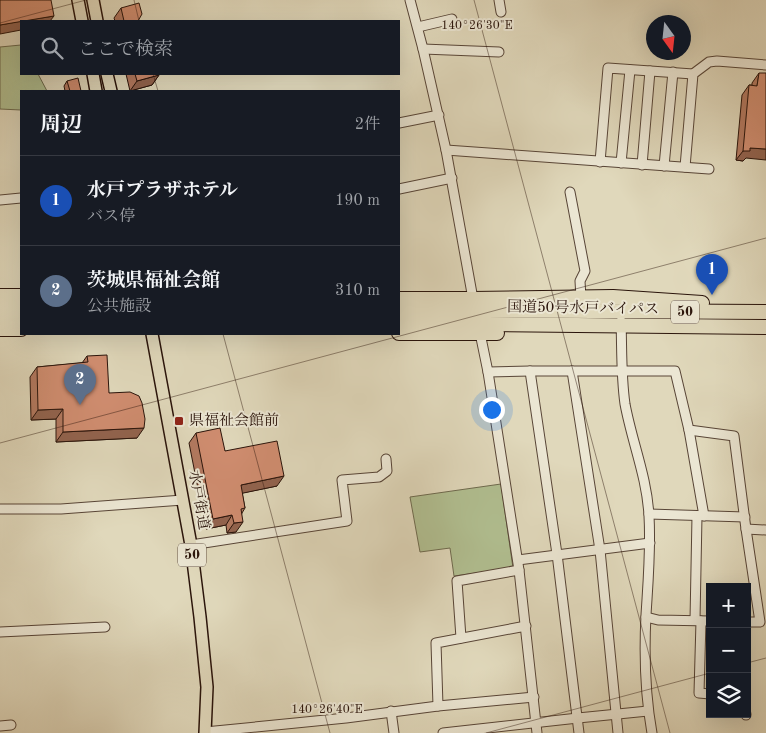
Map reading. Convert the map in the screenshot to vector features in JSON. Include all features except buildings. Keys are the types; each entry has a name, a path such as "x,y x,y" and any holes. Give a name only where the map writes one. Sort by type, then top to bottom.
{"highway":[{"path":"0,296 20,296"},
{"path":"400,299 613,297 709,304 750,312"},
{"path":"0,307 20,308"},
{"name":"国道50号水戸バイパス","path":"400,310 766,312"},
{"path":"0,319 20,319"},
{"name":"国道50号水戸バイパス","path":"400,323 766,327"},
{"path":"400,333 600,334 622,326"},
{"path":"0,329 20,329"}],"main road":[{"path":"78,0 82,20"},
{"path":"93,0 97,20"},
{"path":"93,75 96,90"},
{"path":"108,75 111,90"},
{"name":"水戸街道","path":"152,335 191,545 206,678 205,732"}],"street":[{"path":"410,0 439,115 473,299"},
{"path":"499,0 501,12"},
{"path":"418,27 452,19"},
{"path":"423,49 499,52"},
{"path":"600,162 608,68 693,74 709,62 717,61 766,65"},
{"path":"621,163 630,70"},
{"path":"642,164 650,71"},
{"path":"664,166 673,72"},
{"path":"685,168 693,74"},
{"path":"400,123 439,115"},
{"path":"446,150 709,169"},
{"path":"400,189 452,178"},
{"path":"570,192 585,271 580,281 581,298"},
{"path":"0,200 20,198"},
{"path":"613,297 621,312 622,372 626,407 643,472 649,514 650,543 646,617 646,685 652,733"},
{"path":"480,333 520,570 537,733"},
{"path":"530,371 557,554 579,733"},
{"path":"572,371 600,550 618,733"},
{"path":"488,372 675,371 689,430 701,516 702,621 699,693 706,694"},
{"path":"689,430 734,436 746,529 763,622"},
{"path":"191,545 347,521 342,480 379,477 387,471 386,459"},
{"path":"0,509 62,509 183,500"},
{"path":"649,514 745,517"},
{"path":"746,529 766,530"},
{"path":"518,560 650,543"},
{"path":"461,638 457,580 520,570"},
{"path":"646,617 658,620 702,621"},
{"path":"438,706 436,643 526,626"},
{"path":"0,632 105,627"},
{"path":"205,732 534,697"},
{"path":"391,711 394,733"},
{"path":"443,733 648,711"},
{"path":"0,726 11,725"}],"green space":[{"path":"20,45 20,75 39,75 46,90 20,90 20,110 0,109 0,47"},
{"path":"501,484 513,568 454,576 450,548 420,552 410,497"}],"place":[{"name":"水戸プラザホテル","path":"712,295"},
{"name":"茨城県福祉会館","path":"80,405"},
{"name":"県福祉会館前","path":"179,421"}]}
